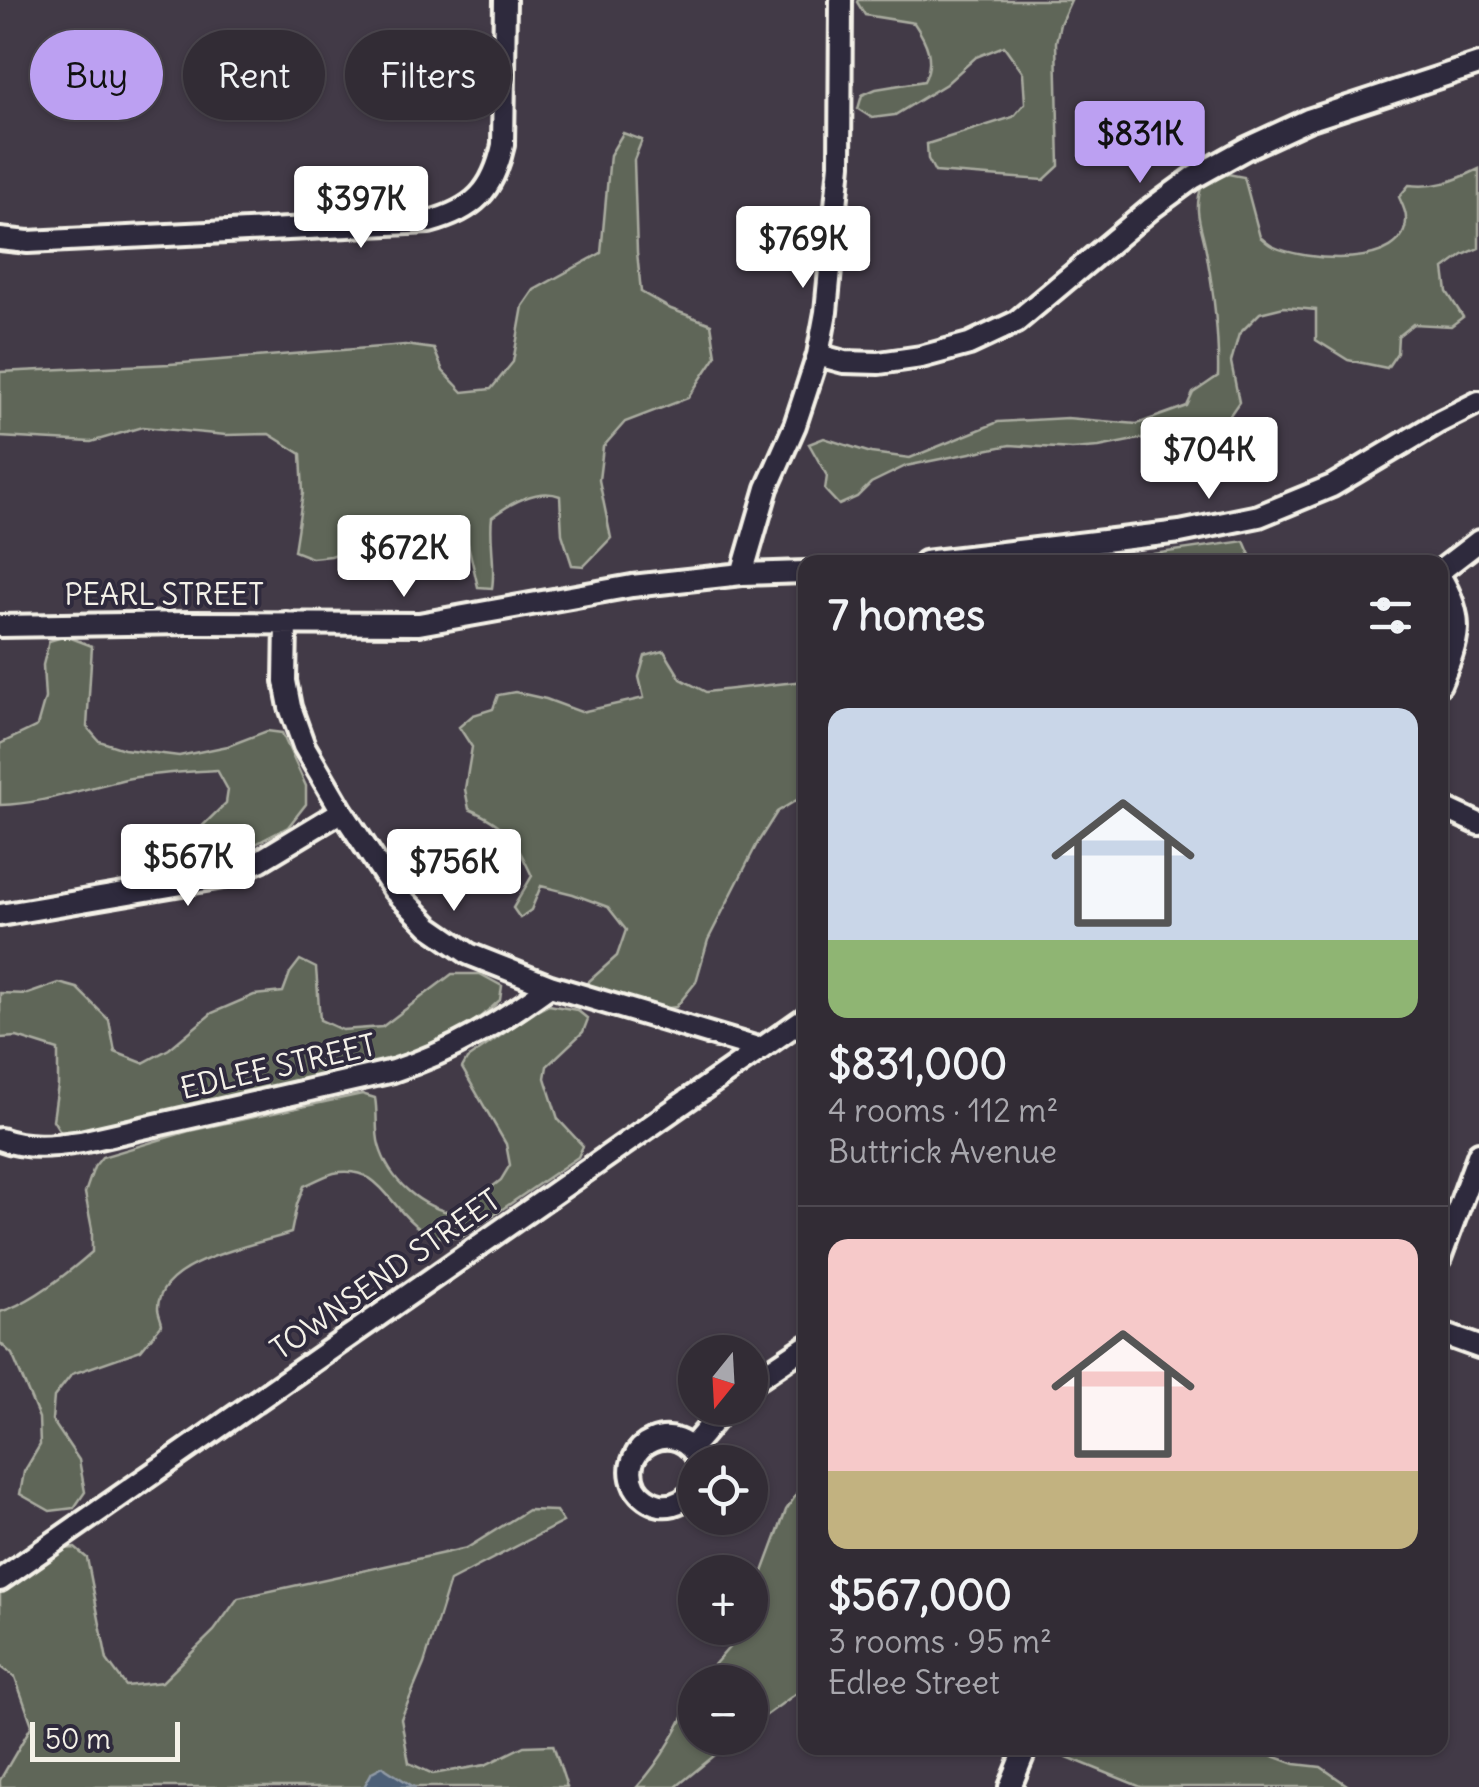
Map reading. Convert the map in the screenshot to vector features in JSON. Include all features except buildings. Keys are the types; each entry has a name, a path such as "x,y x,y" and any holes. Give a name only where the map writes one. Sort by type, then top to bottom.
{"street":[{"path":"0,240 47,242 429,222 452,216 481,194 499,164 503,145 505,0"},
{"path":"742,574 767,488 795,424 818,355 826,312 840,164 841,0"},
{"path":"818,355 844,362 879,363 968,344 1016,322 1152,208 1220,163 1308,120 1479,64"},
{"path":"984,555 1180,532 1258,516 1332,486 1479,402"},
{"path":"1448,567 1479,540"},
{"name":"PEARL STREET","path":"0,626 418,624 632,586 798,572"},
{"path":"1448,590 1458,617 1448,663"},
{"path":"286,623 285,681 304,746 394,890 430,927 469,954 550,986 761,1048"},
{"path":"1448,810 1479,824"},
{"path":"0,914 223,877 262,860 342,811"},
{"name":"EDLEE STREET","path":"0,1139 22,1146 81,1142 393,1071 478,1036 550,986"},
{"name":"TOWNSEND STREET","path":"0,1580 798,1023"},
{"path":"1448,1236 1479,1153"},
{"path":"1448,1336 1479,1347"},
{"path":"768,1372 798,1352"},
{"path":"678,1502 660,1505 641,1495 632,1472 638,1453 648,1442 671,1438 681,1445"},
{"path":"1010,1787 1023,1755"}],"green space":[{"path":"858,0 1071,0 1056,42 1059,166 1044,180 935,172 928,159 927,144 1013,117 1025,103 1023,73 1004,46 976,57 946,84 895,115 872,118 858,109 862,95 876,89 924,81 929,58 914,23 865,15"},
{"path":"623,133 642,140 634,160 641,292 711,324 716,356 688,398 625,422 603,447 599,480 611,538 584,566 572,565 562,534 560,496 551,494 524,498 492,517 492,588 478,587 467,540 455,524 421,526 331,556 312,558 294,551 303,493 301,454 269,434 226,435 142,427 91,442 0,437 0,372 170,364 405,345 434,349 443,371 463,392 491,389 513,362 523,306 534,290 601,253 610,155"},
{"path":"1479,169 1479,248 1444,269 1447,292 1463,317 1451,326 1413,324 1398,336 1397,353 1387,368 1348,360 1316,340 1316,310 1284,307 1260,313 1239,334 1231,362 1239,402 1230,415 1210,425 1099,447 1010,445 906,466 839,505 825,490 827,476 809,444 824,438 871,453 910,458 998,422 1067,418 1137,424 1187,406 1193,393 1218,376 1214,301 1198,213 1202,185 1228,174 1244,177 1260,237 1287,251 1351,258 1390,247 1402,235 1406,215 1399,197 1409,185 1445,183"},
{"path":"1244,541 1250,555 1146,555"},
{"path":"66,636 92,646 87,727 99,741 124,749 179,756 228,746 267,731 282,733 306,786 306,804 288,827 204,871 180,870 177,860 185,843 226,803 228,790 217,770 131,778 50,798 0,805 0,744 37,726 45,698 43,665 49,641"},
{"path":"664,651 681,679 706,692 798,682 798,799 777,812 758,842 708,940 696,982 676,1007 654,1010 594,993 587,983 617,956 626,930 608,907 541,886 531,910 520,918 513,908 532,876 508,835 493,821 469,809 465,789 472,747 459,727 473,715 493,709 498,695 515,692 581,712 644,698 639,677 645,656"},
{"path":"300,960 316,968 320,1020 342,1030 382,1027 452,974 480,974 502,986 500,1000 448,1038 392,1062 63,1136 53,1120 58,1050 17,1037 0,1038 0,993 28,994 59,983 77,988 109,1020 115,1052 143,1063 169,1049 212,1013 254,995 283,992"},
{"path":"549,1005 577,1010 588,1019 583,1032 547,1066 545,1078 558,1119 583,1146 578,1157 462,1237 439,1237 421,1229 371,1179 355,1172 334,1173 304,1186 291,1233 211,1257 174,1278 162,1292 158,1308 162,1324 141,1350 72,1374 54,1397 52,1420 79,1460 85,1492 74,1508 50,1511 20,1494 24,1472 40,1445 39,1418 12,1354 0,1343 0,1312 36,1295 92,1252 85,1193 102,1157 189,1131 362,1094 375,1098 379,1145 390,1170 419,1199 457,1214 501,1180 510,1165 506,1144 462,1068 467,1059"},
{"path":"798,1492 798,1692 768,1714 768,1665 714,1665 731,1645 768,1645 768,1558 786,1510"},
{"path":"528,1510 556,1511 563,1522 450,1581 424,1664 401,1719 409,1763 433,1774 485,1765 524,1746 553,1745 567,1787 0,1787 0,1780 32,1725 15,1677 0,1666 0,1592 63,1549 75,1548 87,1558 107,1660 126,1686 162,1682 214,1631 238,1598 467,1548"},
{"path":"678,1727 678,1755 715,1755 676,1787 637,1787 655,1765"},
{"path":"1062,1755 1270,1755 1295,1764 1321,1767 1350,1787 1141,1787"}],"water":[{"path":"383,1766 414,1787 364,1787 372,1772"}]}
